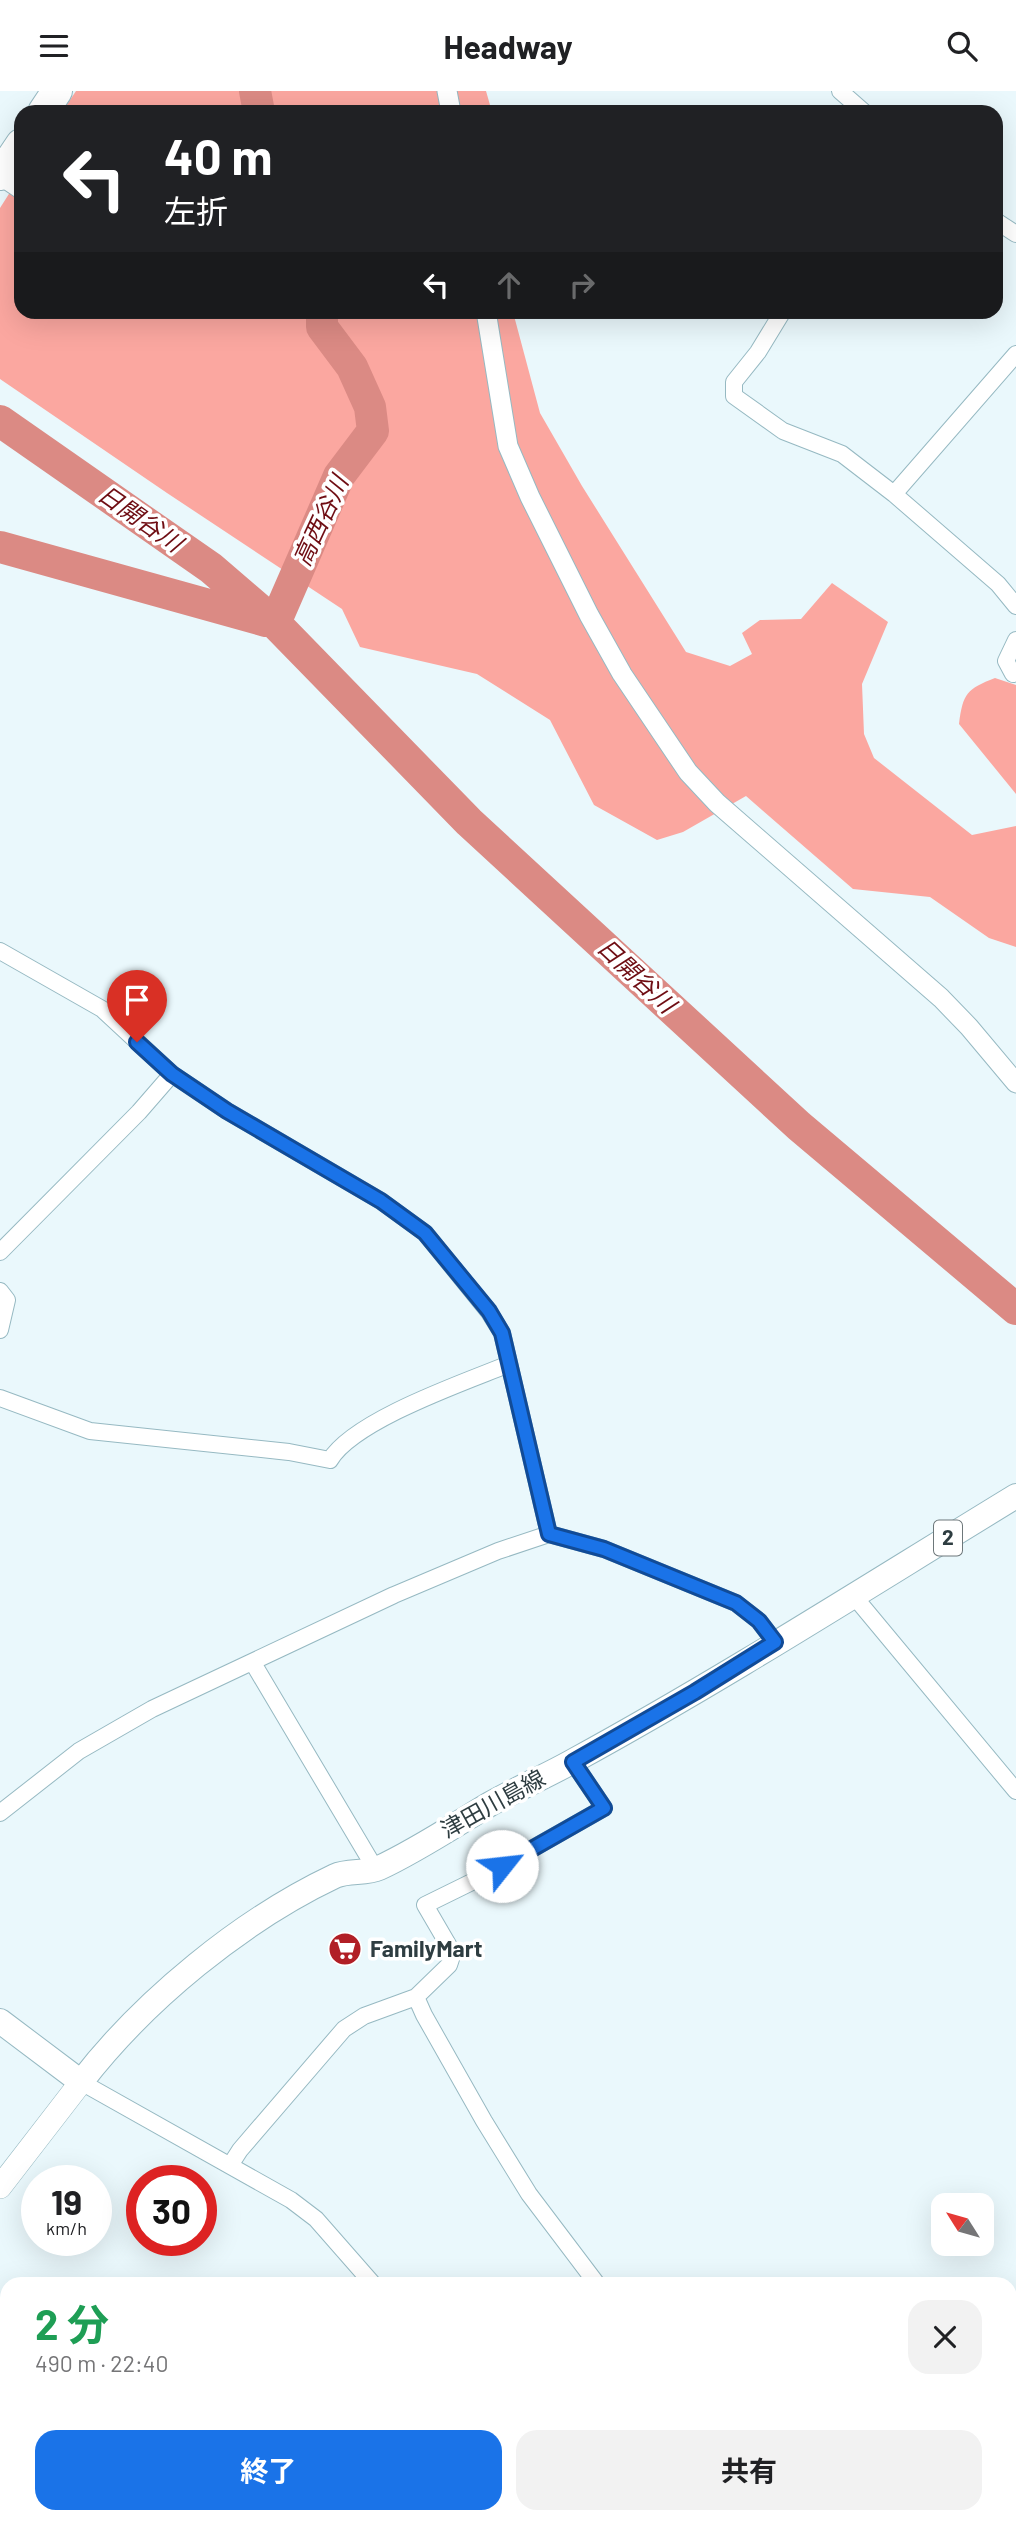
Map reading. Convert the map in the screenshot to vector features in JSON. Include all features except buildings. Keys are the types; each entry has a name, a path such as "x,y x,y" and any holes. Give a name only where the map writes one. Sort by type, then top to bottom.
{"highway":[{"path":"0,176 14,155"}],"main road":[{"name":"津田川島線","path":"81,2082 99,2059 155,2002 223,1945 277,1907 339,1874 376,1870 503,1796 573,1762 695,1692 1016,1496"},
{"path":"0,2021 81,2082 0,2187"}],"street":[{"path":"840,91 856,105"},
{"path":"487,319 508,446 589,615 660,734 688,772 717,803 941,998 1016,1083"},
{"path":"778,319 758,352 734,382 734,396 783,431 842,454 894,494 998,584 1016,606"},
{"path":"894,494 1016,354"},
{"path":"1013,674 1006,660 1016,640"},
{"path":"0,951 102,1009 172,1074 227,1111 381,1201 425,1233 489,1311 502,1333 549,1534"},
{"path":"0,1252 139,1112 172,1074"},
{"path":"0,1291 7,1300 0,1331"},
{"path":"0,1398 90,1431 289,1452 330,1460 337,1449 360,1433 411,1404 509,1364"},
{"path":"0,1813 79,1751 152,1709 394,1595 498,1551 549,1534 604,1549 736,1603 759,1621 775,1642"},
{"path":"853,1595 1016,1791"},
{"path":"253,1663 376,1870"},
{"path":"231,2164 344,2029 364,2016 416,1997 449,1965 453,1954 425,1905 482,1877 604,1808 573,1762"},
{"path":"416,1997 484,2121 529,2194 592,2277"},
{"path":"81,2082 291,2200 316,2219 367,2277"}],"shaded area":[{"path":"76,91 486,91 490,105 67,105"},
{"path":"14,186 14,319 515,319 540,413 582,486 686,652 730,666 752,654 742,633 760,620 801,619 832,583 888,622 862,684 864,734 874,758 972,835 1016,826 1016,947 989,938 930,897 853,889 746,796 683,832 657,840 594,805 550,720 477,674 360,647 342,609 0,379 0,208"},
{"path":"995,678 1016,685 1016,794 959,724 962,705 968,694 978,685"}],"waterway":[{"name":"高西谷川","path":"255,91 258,105"},
{"name":"高西谷川","path":"275,623 339,476 373,431 370,407 352,367 322,327 322,319"},
{"name":"日開谷川","path":"0,421 211,568 275,623 469,822 799,1126 1016,1309"},
{"name":"日開谷川","path":"0,547 266,621"}],"place":[{"name":"FamilyMart","path":"345,1949"}],"route":[{"path":"137,1042 172,1074 227,1111 381,1201 425,1233 489,1311 502,1333 549,1534 604,1549 736,1603 759,1621 775,1642 695,1692 573,1762 604,1808 502,1866"}]}
